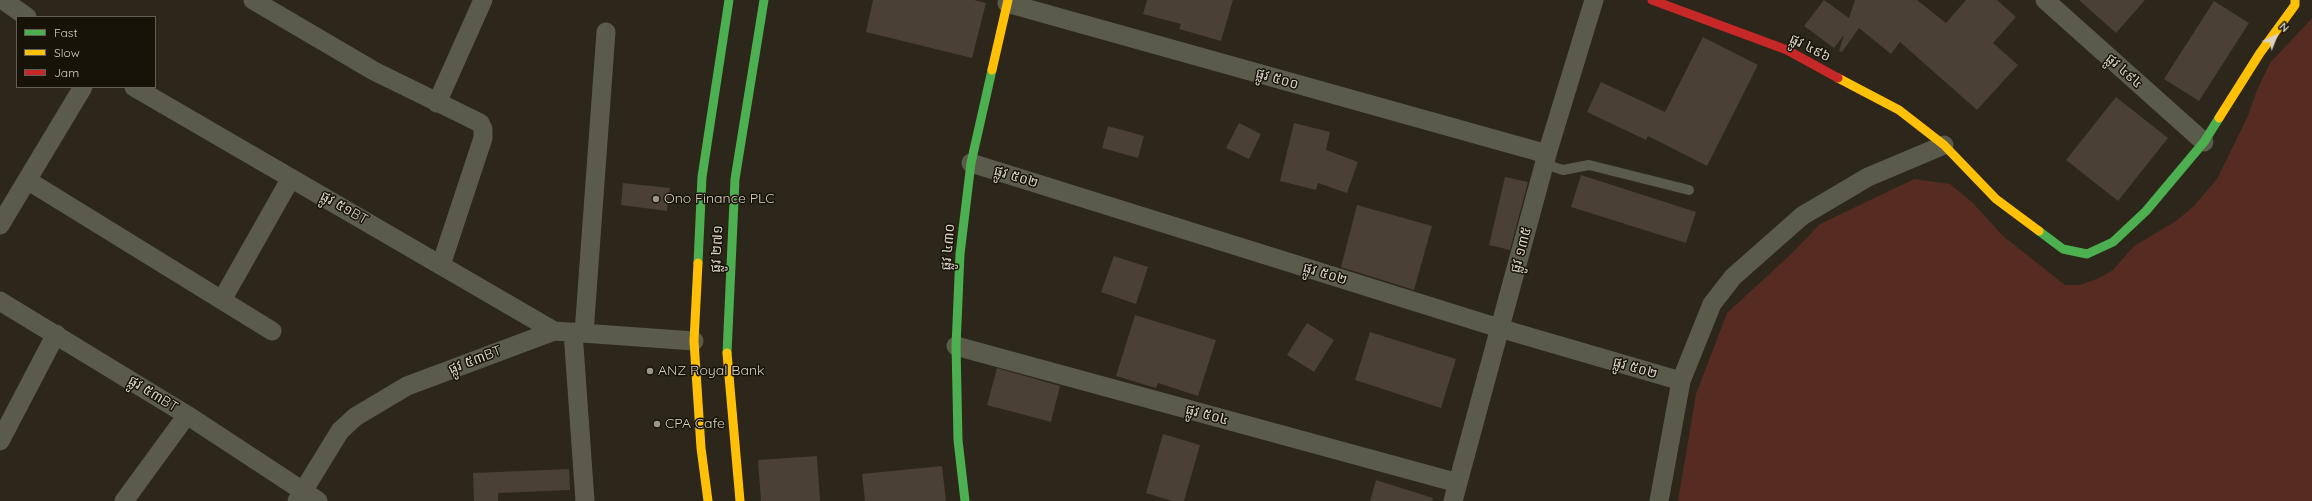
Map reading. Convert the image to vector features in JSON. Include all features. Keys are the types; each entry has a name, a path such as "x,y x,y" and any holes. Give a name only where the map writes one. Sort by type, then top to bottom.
{"street":[{"path":"2,0 26,16"},
{"path":"253,0 374,71 480,123 483,129 482,138 441,265"},
{"path":"437,103 483,0"},
{"name":"ផ្លូវ ២៧១","path":"708,501 701,448 694,341 702,177 729,0"},
{"name":"ផ្លូវ ២៧១","path":"740,501 726,344 735,179 764,0"},
{"name":"ផ្លូវ ១៣៥","path":"1453,501 1545,159 1594,0"},
{"name":"ផ្លូវ ៤៩៦","path":"1652,0 1787,50 1899,110 1944,145 1996,199 2063,249 2087,254 2112,242 2146,211 2204,142 2260,53 2295,5 2296,0"},
{"name":"ផ្លូវ ៤៩៤","path":"2045,0 2204,142"},
{"name":"ផ្លូវ ៥០០","path":"1007,2 1545,159"},
{"name":"ផ្លូវ ៤៣០","path":"965,501 958,440 956,346 960,254 971,163 1007,2"},
{"path":"585,501 579,332 606,32"},
{"path":"0,225 82,88"},
{"name":"ផ្លូវ ៥១BT","path":"136,88 554,331"},
{"path":"1659,501 1681,381 1712,304 1739,272 1802,216 1868,177 1944,145"},
{"name":"ផ្លូវ ៥០២","path":"971,163 1499,328 1681,381"},
{"path":"222,300 291,178"},
{"path":"27,180 272,331"},
{"name":"ផ្លូវ ៥៣BT","path":"0,301 187,415 306,498 331,441 355,417 407,386 554,331 694,341"},
{"path":"0,441 56,334"},
{"name":"ផ្លូវ ៥០៤","path":"956,346 1458,483"},
{"path":"124,501 187,415"}],"lane":[{"path":"1545,159 1563,170 1589,165 1689,190"}],"shaded area":[{"path":"2312,18 2312,501 1678,501 1696,394 1727,313 1790,255 1820,224 1914,179 1950,184 1972,202 2003,236 2065,285 2080,285 2099,278 2113,270 2134,246 2176,221 2193,207 2217,179 2247,118 2257,90 2270,63"}],"building":[{"path":"873,0 974,0 986,3 972,58 866,32"},
{"path":"1147,0 1233,0 1221,41 1179,29 1181,24 1143,14"},
{"path":"1824,0 1849,18 1855,0 1917,0 1946,23 1966,0 1997,0 2016,17 1993,43 2018,65 1977,110 1900,42 1891,54 1859,28 1842,52 1839,51 1844,35 1834,48 1804,26"},
{"path":"2079,0 2145,0 2116,33"},
{"path":"2214,1 2249,23 2199,101 2164,79"},
{"path":"1703,37 1758,65 1707,166 1648,136 1646,140 1587,112 1601,82 1665,112"},
{"path":"2116,97 2168,138 2118,201 2066,160"},
{"path":"1239,123 1261,134 1249,159 1226,148"},
{"path":"1294,123 1330,132 1326,150 1358,162 1347,193 1318,183 1316,190 1280,181"},
{"path":"1108,126 1144,136 1138,158 1102,148"},
{"path":"1581,175 1696,212 1686,243 1571,207"},
{"path":"1505,177 1528,182 1510,250 1489,245"},
{"path":"623,183 670,188 667,211 621,205"},
{"path":"1357,205 1432,226 1414,290 1341,267"},
{"path":"1114,256 1148,267 1136,304 1101,292"},
{"path":"1135,315 1216,340 1198,396 1158,383 1156,388 1116,376"},
{"path":"1307,323 1334,340 1314,372 1287,355"},
{"path":"1370,332 1456,359 1441,408 1355,380"},
{"path":"997,368 1060,386 1051,422 987,405"},
{"path":"1163,434 1200,445 1184,501 1172,501 1146,493"},
{"path":"817,456 820,501 761,501 758,460"},
{"path":"942,466 946,501 865,501 862,474"},
{"path":"569,469 570,490 498,493 498,501 474,501 473,473"},
{"path":"1376,480 1433,498 1432,501 1370,501"}],"traffic: fast":[{"path":"698,263 702,177 729,0"},
{"path":"727,353 735,179 764,0"},
{"path":"965,501 958,440 956,346 960,254 971,163 992,70"},
{"path":"2039,231 2063,249 2087,254 2113,242 2146,211 2204,142 2219,118"}],"traffic: slow":[{"path":"992,70 1008,0"},
{"path":"2219,118 2260,53 2295,5 2295,0"},
{"path":"1838,78 1899,110 1944,145 1996,199 2039,231"},
{"path":"698,263 694,341 701,448 708,501"},
{"path":"727,353 740,501"}],"traffic: jam":[{"path":"1652,0 1787,50 1838,78"}],"place":[{"name":"Ono Finance PLC","path":"656,199"},
{"name":"ANZ Royal Bank","path":"650,371"},
{"name":"CPA Cafe","path":"657,424"}]}
